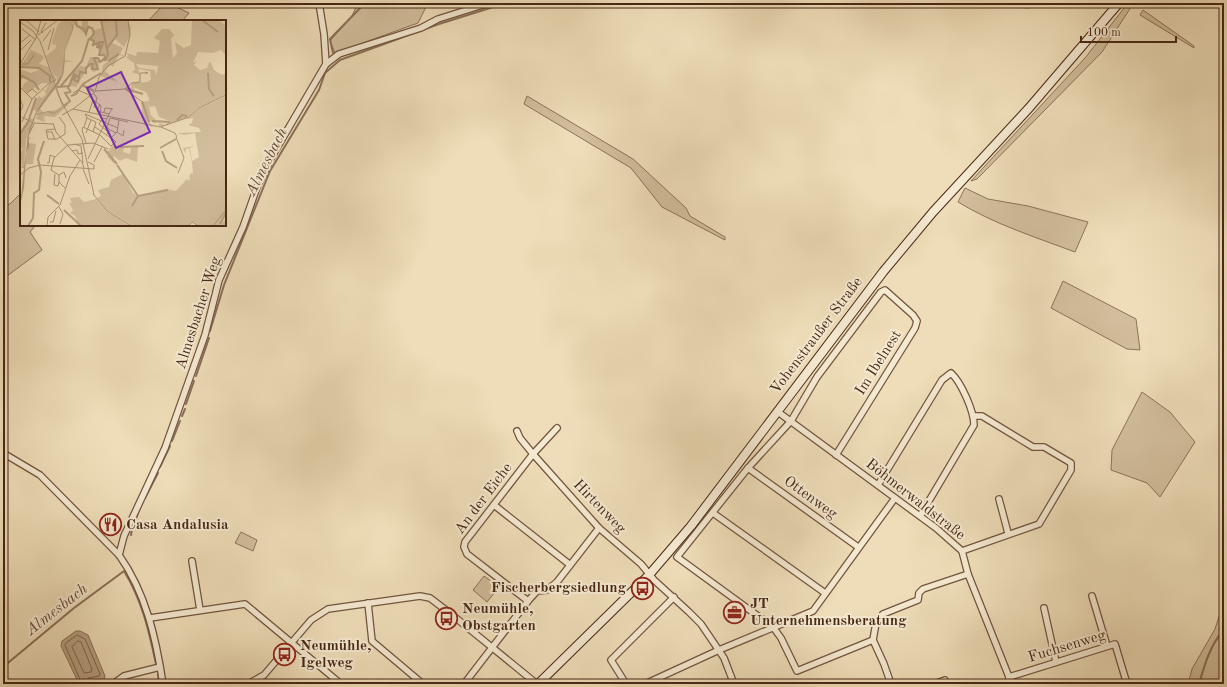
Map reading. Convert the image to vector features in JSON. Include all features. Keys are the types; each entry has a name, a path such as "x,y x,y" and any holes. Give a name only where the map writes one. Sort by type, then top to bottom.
{"main road":[{"name":"Vohenstraußer Straße","path":"537,684 649,574 691,526 839,329 900,252 933,212 1029,108 1119,3"}],"street":[{"path":"319,3 324,34 326,64"},
{"path":"326,64 339,54 421,28 438,19 489,3"},
{"name":"Almesbacher Weg","path":"119,555 124,536 165,448 205,335 220,280 257,187 271,158 326,64"},
{"name":"Vohenstraußer Straße","path":"773,627 677,557 748,468 791,421 817,377 880,292 885,290"},
{"name":"Im Ibelnest","path":"836,455 915,328 917,322 913,315 885,290"},
{"path":"878,485 942,380 947,374 951,373 956,377 974,416 974,425 920,516"},
{"name":"Böhmerwaldstraße","path":"778,412 920,516 962,551 968,574 1009,678"},
{"path":"962,551 1008,533 1039,524 1071,470 1071,464 1044,447 1033,447 982,416 974,416"},
{"path":"533,454 557,428"},
{"name":"Hirtenweg","path":"517,431 520,438 533,454 599,528 641,564 649,574 701,624 718,650 734,684"},
{"path":"3,453 40,475 119,555 135,581 150,618 163,684"},
{"name":"An der Eiche","path":"528,602 467,554 464,550 465,542 533,454"},
{"name":"Ottenweg","path":"748,468 858,547"},
{"path":"645,684 718,650 813,611 895,498"},
{"path":"999,499 1008,533"},
{"path":"494,505 569,564"},
{"path":"713,512 825,593"},
{"path":"464,684 537,591 547,590 557,582 569,564 599,528"},
{"path":"192,561 200,610"},
{"path":"890,684 884,664 873,640 876,623 883,614 918,600 919,593 923,590 968,574"},
{"path":"248,684 264,675 310,620 328,609 414,596 430,598 493,647 537,684"},
{"path":"1092,596 1107,646"},
{"path":"626,684 611,660 674,597"},
{"path":"368,603 372,641 423,684"},
{"path":"150,618 244,604 341,684"},
{"path":"1044,608 1056,662"},
{"path":"773,627 781,638 797,671 873,640"},
{"name":"Fuchsenweg","path":"1009,678 1115,644 1127,684"},
{"path":"113,684 124,676 160,667"},
{"path":"1008,684 1009,678"},
{"path":"934,684 945,680"}],"shaded area":[{"path":"165,3 189,13 183,20 149,20"},
{"path":"358,3 428,3 418,23 335,53 330,41 352,16"},
{"path":"980,3 1054,3 1051,5 1027,8"},
{"path":"1128,3 1133,4 1102,52 977,179 971,181 1085,58"},
{"path":"1143,10 1194,46 1194,48 1140,15"},
{"path":"527,96 633,159 686,208 690,216 725,237 725,240 662,207 631,168 524,104"},
{"path":"965,188 988,199 1028,206 1088,222 1075,252 1000,224 958,202"},
{"path":"20,194 20,226 35,226 30,232 42,250 3,279 3,206 10,204"},
{"path":"1063,281 1136,319 1140,350 1127,349 1051,308"},
{"path":"1142,392 1170,412 1195,442 1160,497 1147,483 1111,470 1112,450"},
{"path":"241,532 257,540 253,551 235,543"},
{"path":"484,576 499,587 487,602 473,590"},
{"path":"1224,601 1224,684 1188,684 1192,669 1215,629"}],"water":[{"path":"76,631 80,631 88,635 105,676 104,680 91,681 90,684 79,684 61,646 62,641"}],"waterway":[{"name":"Almesbach","path":"333,53 330,39 365,3"},
{"name":"Almesbach","path":"210,331 224,285 270,171 319,90 325,73 340,60 439,24 506,3"},
{"name":"Almesbach","path":"196,376 209,338"},
{"name":"Almesbach","path":"186,404 194,381"},
{"name":"Almesbach","path":"182,416 185,409"},
{"name":"Almesbach","path":"172,441 180,421"},
{"name":"Almesbach","path":"160,467 170,446"},
{"name":"Almesbach","path":"145,498 158,473"},
{"name":"Almesbach","path":"135,522 139,510"},
{"name":"Almesbach","path":"131,535 132,529"},
{"name":"Almesbach","path":"3,667 74,608 124,571 140,604 148,628 156,664"},
{"path":"1199,684 1212,648 1224,629"},
{"path":"158,674 159,684"}],"place":[{"name":"Casa Andalusia","path":"110,525"},
{"name":"Fischerbergsiedlung","path":"642,588"},
{"name":"JT Unternehmensberatung","path":"735,613"},
{"name":"Neumühle, Obstgarten","path":"447,618"},
{"name":"Neumühle, Igelweg","path":"285,655"}]}
